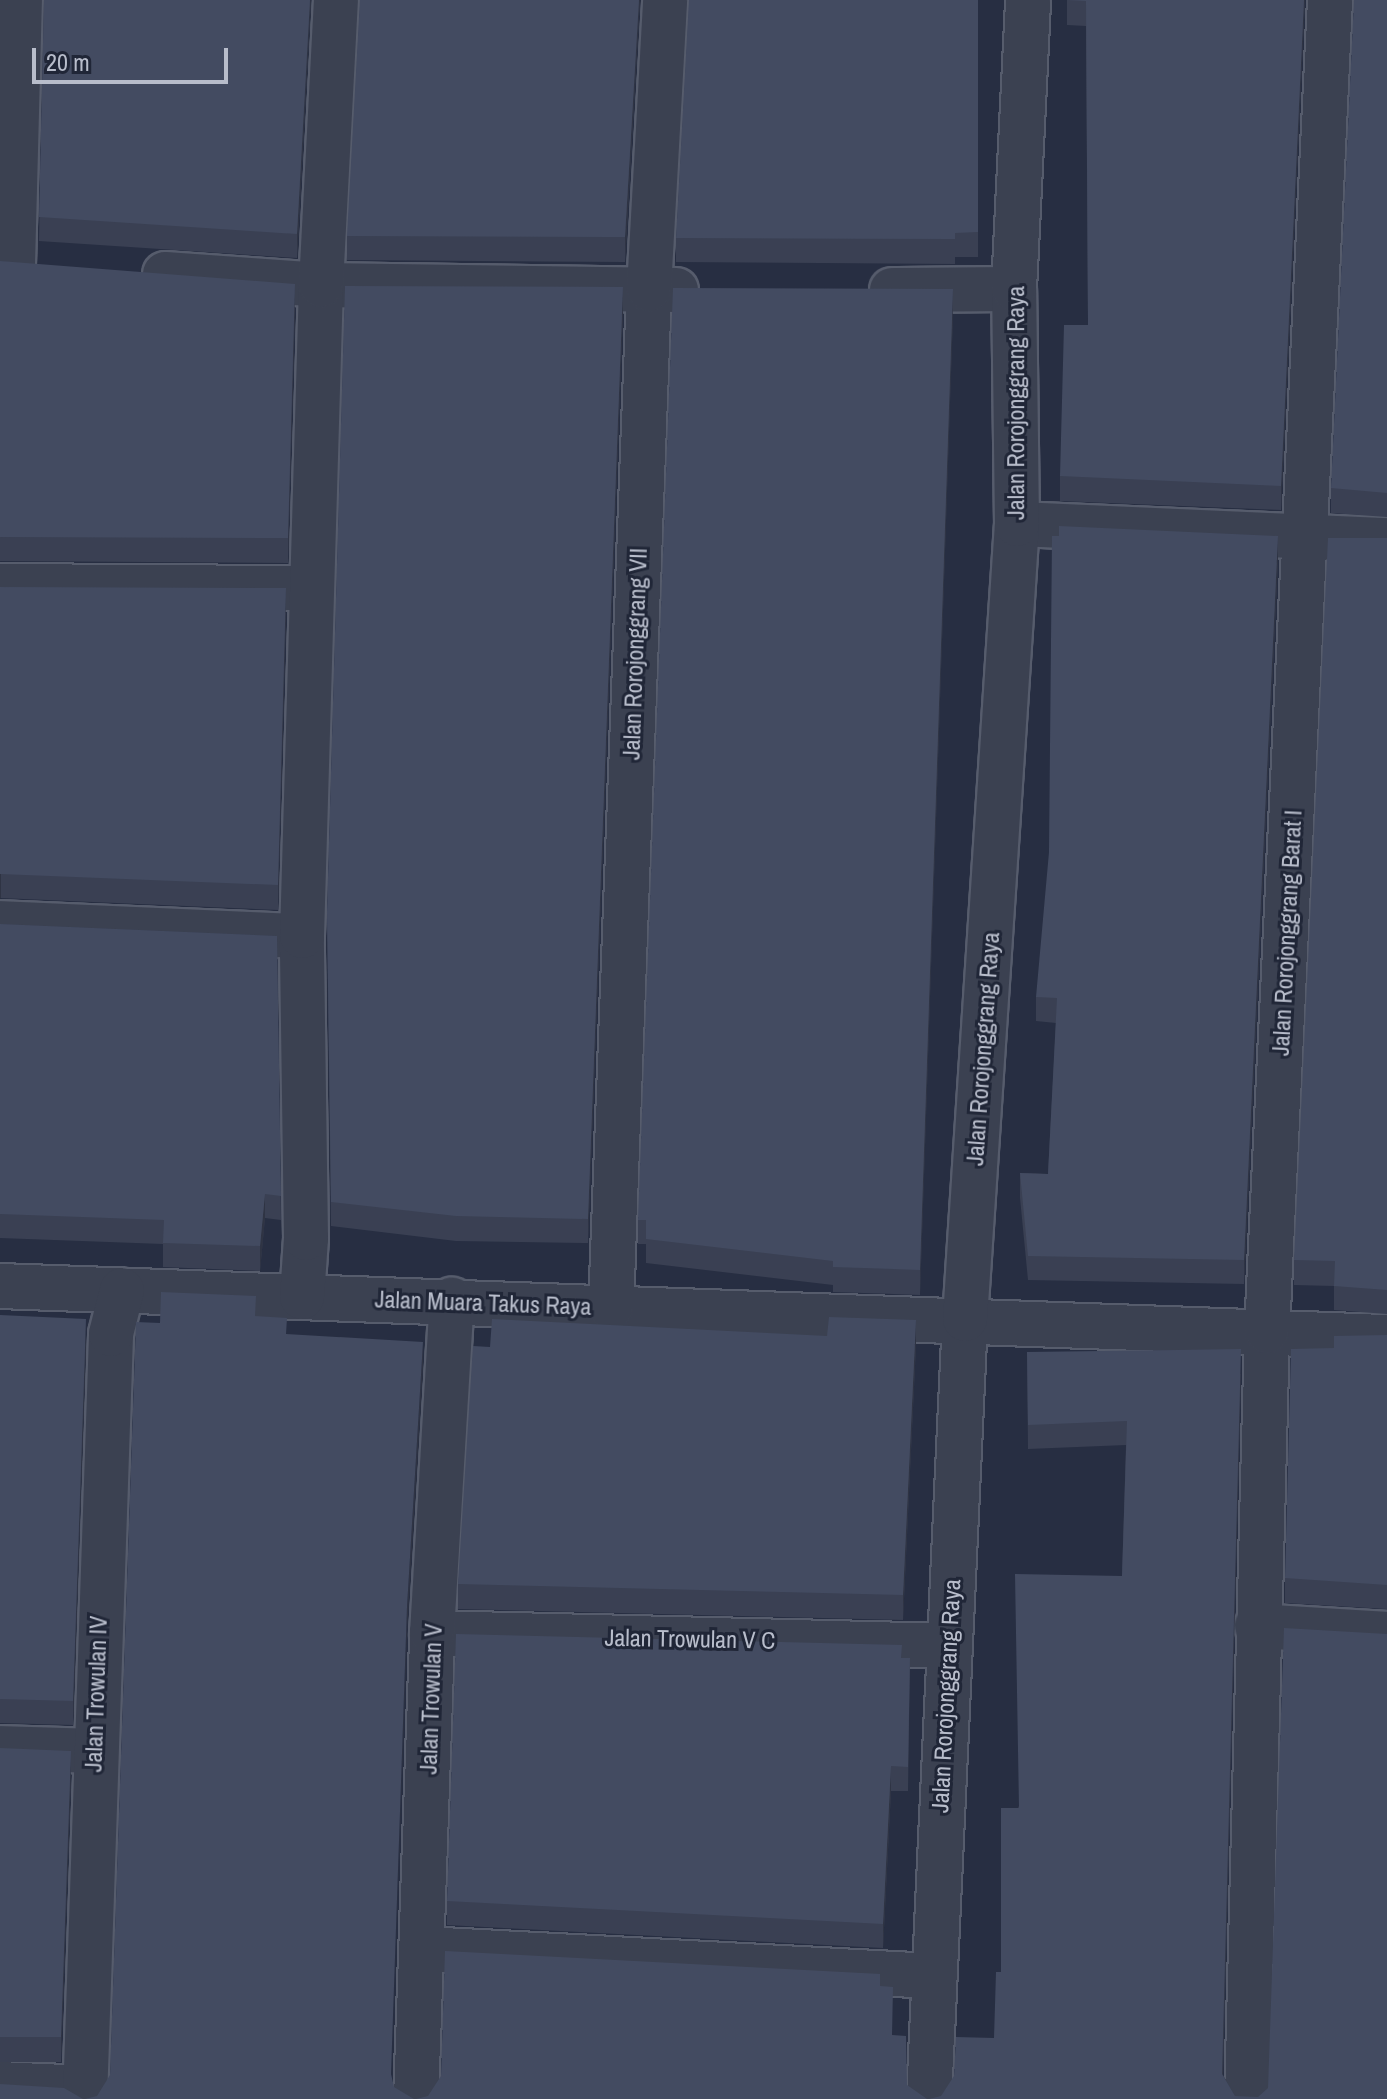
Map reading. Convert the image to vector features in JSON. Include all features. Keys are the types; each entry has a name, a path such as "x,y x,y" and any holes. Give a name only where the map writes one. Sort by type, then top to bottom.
{"street":[{"path":"20,0 7,264 59,268"},
{"path":"302,1297 306,1238 302,936 311,588 321,285 336,0"},
{"name":"Jalan Rorojonggrang VII","path":"611,1308 649,289 665,0"},
{"name":"Jalan Rorojonggrang Raya","path":"929,2099 965,1319 1017,524 1014,289 1028,0"},
{"name":"Jalan Rorojonggrang Barat I","path":"1247,2099 1267,1331 1330,0"},
{"path":"121,272 321,285 710,291"},
{"path":"849,290 1014,289"},
{"path":"1017,524 1307,534 1387,540"},
{"path":"0,586 311,588"},
{"path":"0,923 302,936"},
{"name":"Jalan Muara Takus Raya","path":"0,1286 452,1300 1387,1337"},
{"name":"Jalan Trowulan IV","path":"85,2094 93,1751 111,1334 122,1290"},
{"name":"Jalan Trowulan V","path":"416,2099 424,1949 432,1633 452,1300"},
{"path":"1257,1626 1387,1634"},
{"name":"Jalan Trowulan V C","path":"432,1633 948,1646"},
{"path":"0,1748 93,1751"},
{"path":"424,1949 933,1976"},
{"path":"0,2084 85,2094"}],"building":[{"path":"44,0 310,0 297,234 39,217"},
{"path":"360,0 639,0 625,237 347,236"},
{"path":"689,0 978,0 978,232 955,233 955,239 676,238"},
{"path":"1067,0 1304,0 1281,486 1060,476 1064,325 1088,325 1086,1"},
{"path":"1354,0 1387,0 1387,493 1331,488"},
{"path":"0,261 295,284 288,538 0,537"},
{"path":"345,286 623,287 588,1219 456,1216 331,1202 327,912"},
{"path":"673,288 953,289 920,1270 833,1267 833,1261 646,1239 646,1220 638,1220"},
{"path":"1059,526 1278,536 1244,1260 1028,1256 1020,1173 1048,1174 1057,998 1036,997 1049,852 1052,536 1059,536"},
{"path":"1328,538 1387,538 1387,1290 1334,1286 1335,1261 1294,1260"},
{"path":"0,587 286,588 278,885 0,874"},
{"path":"0,924 277,936 281,1196 265,1194 260,1246 163,1243 164,1220 0,1214"},
{"path":"161,1292 256,1296 255,1316 287,1318 286,1334 423,1342 407,1607 391,2074 394,2087 414,2099 85,2099 97,2096 110,2075 136,1322 160,1323"},
{"path":"0,1315 86,1319 73,1701 0,1699"},
{"path":"829,1317 916,1320 903,1595 458,1584 473,1346 490,1347 492,1319 827,1336"},
{"path":"1387,1335 1387,1585 1285,1578 1291,1349 1334,1348 1334,1336"},
{"path":"1241,1349 1222,2074 1235,2096 1258,2097 1268,2088 1284,1628 1387,1634 1387,2099 929,2099 941,2096 954,2076 956,2037 994,2038 996,1972 1001,1972 1001,1808 1019,1808 1015,1574 1122,1576 1127,1421 1028,1425 1027,1352"},
{"path":"456,1634 902,1645 901,1658 910,1658 908,1767 891,1766 883,1924 447,1901"},
{"path":"0,1748 71,1751 61,2037 0,2037"},
{"path":"445,1951 880,1974 880,1986 893,1987 892,2035 906,2036 907,2085 927,2099 416,2099 428,2096 441,2076"},
{"path":"0,2084 64,2088 83,2099 0,2099"}]}
